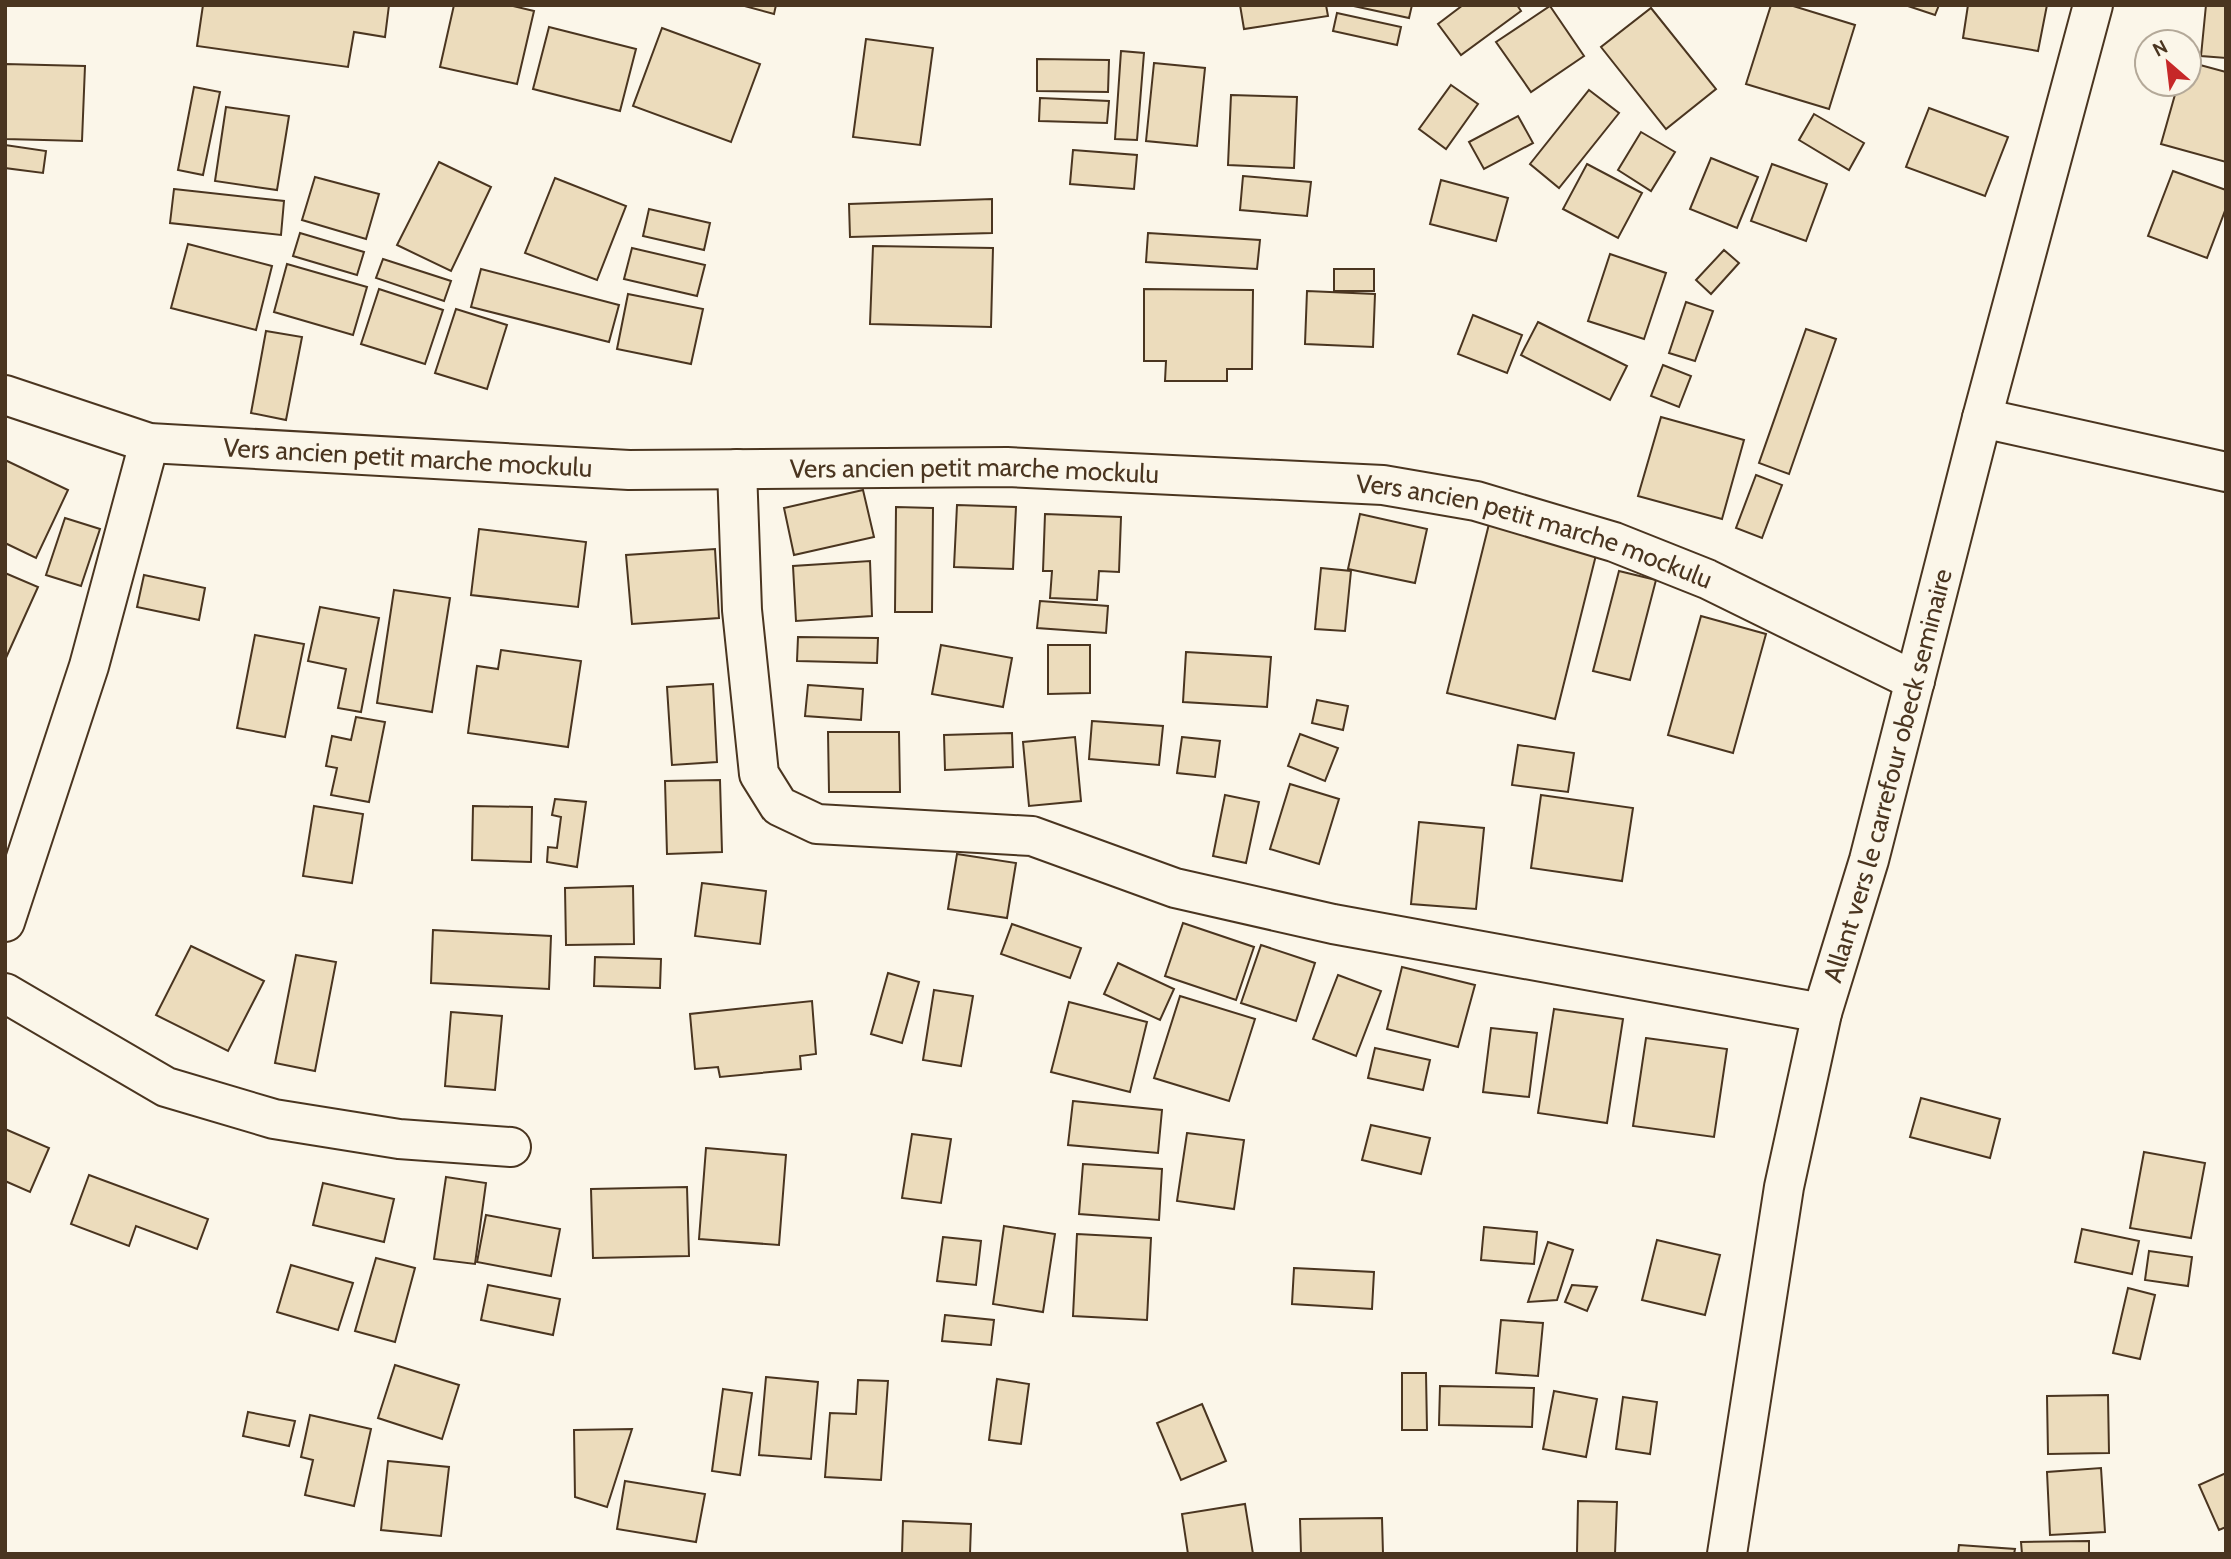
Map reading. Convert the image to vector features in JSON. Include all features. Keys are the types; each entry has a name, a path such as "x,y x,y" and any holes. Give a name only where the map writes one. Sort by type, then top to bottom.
{"street":[{"name":"Allant vers le carrefour obeck seminaire","path":"1727,1554 1784,1187 1822,1013 1869,860 1982,418 2093,5"},
{"name":"Vers ancien petit marche mockulu","path":"5,395 149,443 629,470 1007,467 1383,485 1463,499 1614,542 1707,579 1915,681"},
{"path":"1982,418 2226,472"},
{"path":"5,922 89,666 149,443"},
{"path":"737,469 742,610 759,774 779,806 817,824 1032,836 1175,888 1320,921 1822,1013"},
{"path":"5,993 166,1087 274,1119 399,1139 511,1147"}],"building":[{"path":"203,5 389,5 385,37 354,32 348,67 197,46"},
{"path":"454,5 509,5 534,11 517,84 440,67"},
{"path":"741,5 776,5 774,14"},
{"path":"1240,5 1326,5 1328,16 1244,29"},
{"path":"1349,5 1412,5 1409,18"},
{"path":"1463,5 1517,5 1521,11 1461,55 1438,24"},
{"path":"1771,5 1790,5 1855,25 1829,109 1746,84"},
{"path":"1905,5 1939,5 1935,15"},
{"path":"1968,5 2047,5 2038,51 1963,38"},
{"path":"2206,5 2226,5 2226,58 2203,56"},
{"path":"1550,6 1584,56 1531,92 1496,42"},
{"path":"1651,8 1716,89 1666,129 1601,47"},
{"path":"1337,13 1401,27 1397,45 1333,31"},
{"path":"549,27 636,49 620,111 533,89"},
{"path":"662,28 760,64 731,142 633,106"},
{"path":"866,39 933,48 920,145 853,137"},
{"path":"1121,51 1144,53 1137,140 1115,139"},
{"path":"1037,59 1109,60 1108,92 1037,91"},
{"path":"1154,63 1205,68 1197,146 1146,141"},
{"path":"5,64 85,66 82,141 5,139"},
{"path":"2203,66 2226,72 2226,162 2161,144 2174,98 2203,98"},
{"path":"1451,85 1478,104 1446,149 1419,129"},
{"path":"194,87 220,92 203,175 178,170"},
{"path":"1589,90 1619,113 1559,188 1530,164"},
{"path":"1231,95 1297,97 1294,168 1228,165"},
{"path":"1040,98 1109,101 1107,123 1039,121"},
{"path":"226,107 289,116 277,190 215,181"},
{"path":"1929,108 2008,137 1985,196 1906,167"},
{"path":"1814,114 1864,143 1849,170 1799,140"},
{"path":"1518,116 1533,143 1484,169 1469,142"},
{"path":"1641,132 1675,152 1651,191 1618,170"},
{"path":"5,145 46,151 43,173 5,168"},
{"path":"1073,150 1137,155 1134,189 1070,184"},
{"path":"1711,158 1758,177 1737,228 1690,209"},
{"path":"439,162 491,187 451,271 397,245"},
{"path":"1587,164 1642,193 1618,238 1563,209"},
{"path":"1772,164 1827,184 1806,241 1751,221"},
{"path":"2173,171 2226,190 2226,208 2207,258 2148,236"},
{"path":"1243,176 1311,182 1307,216 1240,210"},
{"path":"315,177 379,194 366,239 302,220"},
{"path":"555,178 626,206 597,280 525,253"},
{"path":"1441,180 1508,198 1496,241 1430,224"},
{"path":"174,189 284,201 281,235 170,223"},
{"path":"992,199 992,233 850,237 849,204"},
{"path":"649,209 710,223 704,250 643,236"},
{"path":"300,233 364,252 357,275 293,256"},
{"path":"1148,233 1260,240 1257,269 1146,262"},
{"path":"188,244 272,266 256,330 171,308"},
{"path":"873,246 993,248 991,327 870,324"},
{"path":"632,248 705,265 697,296 624,279"},
{"path":"1724,250 1739,263 1711,294 1696,280"},
{"path":"1610,254 1666,273 1644,339 1588,321"},
{"path":"383,259 451,281 444,301 376,278"},
{"path":"287,264 367,287 353,335 274,312"},
{"path":"481,269 619,305 609,342 471,307"},
{"path":"1334,269 1374,269 1374,291 1334,291"},
{"path":"379,289 443,310 425,364 361,344"},
{"path":"1144,289 1253,290 1252,369 1227,369 1227,381 1165,381 1166,361 1144,361"},
{"path":"1307,291 1375,294 1373,347 1305,344"},
{"path":"628,294 703,309 691,364 617,349"},
{"path":"1686,302 1713,311 1695,361 1669,353"},
{"path":"456,309 507,325 487,389 435,373"},
{"path":"1473,315 1522,335 1507,373 1458,354"},
{"path":"1538,322 1627,366 1610,400 1521,355"},
{"path":"1806,329 1836,339 1789,474 1759,463"},
{"path":"266,331 302,337 286,420 251,413"},
{"path":"1663,365 1691,376 1679,407 1651,396"},
{"path":"1661,417 1744,440 1722,519 1638,496"},
{"path":"5,460 68,490 36,558 5,543"},
{"path":"1756,475 1782,485 1762,538 1736,528"},
{"path":"863,490 874,537 794,555 784,508"},
{"path":"957,505 1016,507 1013,569 954,567"},
{"path":"896,507 933,508 932,612 895,612"},
{"path":"1045,514 1121,517 1119,572 1099,571 1097,600 1050,598 1052,571 1043,571"},
{"path":"1360,514 1427,529 1415,583 1348,569"},
{"path":"65,518 100,529 81,586 46,575"},
{"path":"1489,524 1597,551 1555,719 1447,693"},
{"path":"479,529 586,542 578,607 471,595"},
{"path":"715,549 719,618 632,624 626,555"},
{"path":"870,561 872,616 796,621 793,566"},
{"path":"1321,568 1351,571 1345,631 1315,629"},
{"path":"1619,571 1656,580 1630,680 1593,671"},
{"path":"5,573 38,587 5,660"},
{"path":"144,575 205,588 199,620 137,607"},
{"path":"394,590 450,598 432,712 377,703"},
{"path":"1040,601 1108,606 1106,633 1037,628"},
{"path":"320,607 379,618 361,712 338,708 346,669 308,661"},
{"path":"1701,616 1766,634 1733,753 1668,735"},
{"path":"255,635 304,644 285,737 237,728"},
{"path":"798,637 878,638 877,663 797,661"},
{"path":"941,645 1012,658 1003,707 932,694"},
{"path":"1048,645 1090,645 1090,693 1048,694"},
{"path":"501,650 581,661 568,747 468,733 477,666 498,669"},
{"path":"1186,652 1271,657 1267,707 1183,702"},
{"path":"713,684 717,762 672,765 667,687"},
{"path":"808,685 863,689 861,720 805,716"},
{"path":"1317,700 1348,706 1343,730 1312,723"},
{"path":"356,717 385,722 369,802 331,795 337,768 326,766 332,736 351,740"},
{"path":"1092,721 1163,726 1159,765 1089,759"},
{"path":"828,732 899,732 900,792 829,792"},
{"path":"1012,733 1013,767 945,770 944,735"},
{"path":"1300,734 1338,748 1325,781 1288,766"},
{"path":"1075,737 1081,801 1029,806 1023,742"},
{"path":"1182,737 1220,741 1215,777 1177,773"},
{"path":"1518,745 1574,753 1568,792 1512,785"},
{"path":"720,780 722,852 667,854 665,781"},
{"path":"1290,784 1339,799 1319,864 1270,849"},
{"path":"1225,795 1259,802 1246,863 1213,856"},
{"path":"1541,795 1633,808 1622,881 1531,868"},
{"path":"555,799 586,802 577,867 547,862 548,847 557,848 561,817 552,815"},
{"path":"314,806 363,814 352,883 303,876"},
{"path":"473,806 532,807 531,862 472,860"},
{"path":"1419,822 1484,828 1476,909 1411,904"},
{"path":"957,854 1016,863 1007,918 948,909"},
{"path":"702,883 766,891 760,944 695,936"},
{"path":"633,886 634,944 566,945 565,888"},
{"path":"1183,923 1254,947 1236,1000 1165,976"},
{"path":"1012,924 1081,948 1070,978 1001,954"},
{"path":"433,930 551,936 549,989 431,983"},
{"path":"1261,945 1315,963 1296,1021 1241,1003"},
{"path":"191,946 264,981 228,1051 156,1015"},
{"path":"296,955 336,962 315,1071 275,1063"},
{"path":"595,957 661,959 660,988 594,986"},
{"path":"1118,963 1174,989 1160,1020 1104,994"},
{"path":"1402,967 1475,985 1458,1047 1387,1029"},
{"path":"888,973 919,982 902,1043 871,1034"},
{"path":"1338,975 1381,991 1356,1056 1313,1039"},
{"path":"934,990 973,996 961,1066 923,1060"},
{"path":"1180,996 1255,1019 1229,1101 1154,1078"},
{"path":"812,1001 816,1054 800,1056 801,1069 720,1077 718,1067 695,1069 690,1014"},
{"path":"1069,1002 1147,1022 1130,1092 1051,1072"},
{"path":"1554,1009 1623,1019 1607,1123 1538,1113"},
{"path":"451,1012 502,1016 495,1090 445,1086"},
{"path":"1491,1028 1537,1033 1529,1097 1483,1092"},
{"path":"1646,1038 1727,1049 1714,1137 1633,1126"},
{"path":"1375,1048 1430,1060 1423,1090 1368,1078"},
{"path":"1921,1098 2000,1119 1990,1158 1910,1137"},
{"path":"1073,1101 1162,1110 1158,1153 1068,1145"},
{"path":"1371,1125 1430,1138 1421,1174 1362,1160"},
{"path":"5,1129 49,1148 30,1192 5,1181"},
{"path":"1187,1133 1244,1140 1234,1209 1177,1201"},
{"path":"912,1134 951,1139 941,1203 902,1198"},
{"path":"706,1148 786,1155 779,1245 699,1239"},
{"path":"2144,1152 2205,1163 2191,1238 2130,1228"},
{"path":"1083,1164 1162,1169 1159,1220 1079,1214"},
{"path":"89,1175 208,1219 197,1249 136,1226 129,1246 71,1224"},
{"path":"446,1177 486,1183 475,1264 434,1259"},
{"path":"323,1183 394,1199 384,1242 313,1225"},
{"path":"687,1187 689,1256 593,1258 591,1189"},
{"path":"486,1215 560,1229 551,1276 477,1262"},
{"path":"1004,1226 1055,1234 1043,1312 993,1304"},
{"path":"1484,1227 1537,1232 1534,1264 1481,1260"},
{"path":"2082,1229 2139,1241 2132,1274 2075,1262"},
{"path":"1077,1234 1151,1238 1147,1320 1073,1316"},
{"path":"943,1237 981,1241 976,1285 937,1281"},
{"path":"1657,1240 1720,1255 1705,1315 1642,1300"},
{"path":"1548,1242 1573,1250 1557,1300 1528,1302"},
{"path":"2149,1251 2192,1257 2188,1286 2145,1280"},
{"path":"376,1258 415,1268 395,1342 355,1331"},
{"path":"291,1265 353,1283 338,1330 277,1312"},
{"path":"1294,1268 1374,1272 1372,1309 1292,1304"},
{"path":"488,1285 560,1299 553,1335 481,1320"},
{"path":"1572,1285 1597,1287 1587,1311 1565,1302"},
{"path":"2128,1288 2155,1295 2140,1359 2113,1353"},
{"path":"945,1315 994,1320 991,1345 942,1341"},
{"path":"1501,1320 1543,1323 1538,1376 1496,1373"},
{"path":"395,1365 459,1385 442,1439 378,1418"},
{"path":"1402,1373 1426,1373 1427,1430 1402,1430"},
{"path":"766,1377 818,1382 811,1459 759,1455"},
{"path":"997,1379 1029,1384 1021,1444 989,1440"},
{"path":"858,1380 888,1381 881,1480 825,1477 830,1413 856,1414"},
{"path":"1440,1386 1534,1388 1532,1427 1439,1425"},
{"path":"723,1389 752,1393 740,1475 712,1471"},
{"path":"1554,1391 1597,1399 1586,1457 1543,1449"},
{"path":"2108,1395 2109,1453 2048,1454 2047,1396"},
{"path":"1623,1397 1657,1402 1650,1454 1616,1449"},
{"path":"1202,1404 1226,1461 1181,1480 1157,1423"},
{"path":"248,1412 295,1421 289,1446 243,1436"},
{"path":"310,1415 371,1429 354,1506 305,1495 313,1460 301,1457"},
{"path":"632,1429 607,1507 575,1497 574,1430"},
{"path":"388,1461 449,1467 441,1536 381,1530"},
{"path":"2101,1468 2105,1532 2050,1535 2047,1472"},
{"path":"2226,1473 2226,1527 2219,1530 2199,1485"},
{"path":"625,1481 705,1494 696,1542 617,1529"},
{"path":"1578,1501 1617,1502 1615,1554 1577,1553"},
{"path":"1245,1504 1253,1554 1188,1554 1182,1514"},
{"path":"1382,1518 1383,1554 1301,1554 1300,1519"},
{"path":"903,1521 971,1524 970,1554 902,1554"},
{"path":"2089,1541 2089,1554 2022,1554 2021,1542"},
{"path":"1959,1545 2015,1549 2014,1554 1958,1554"}]}
